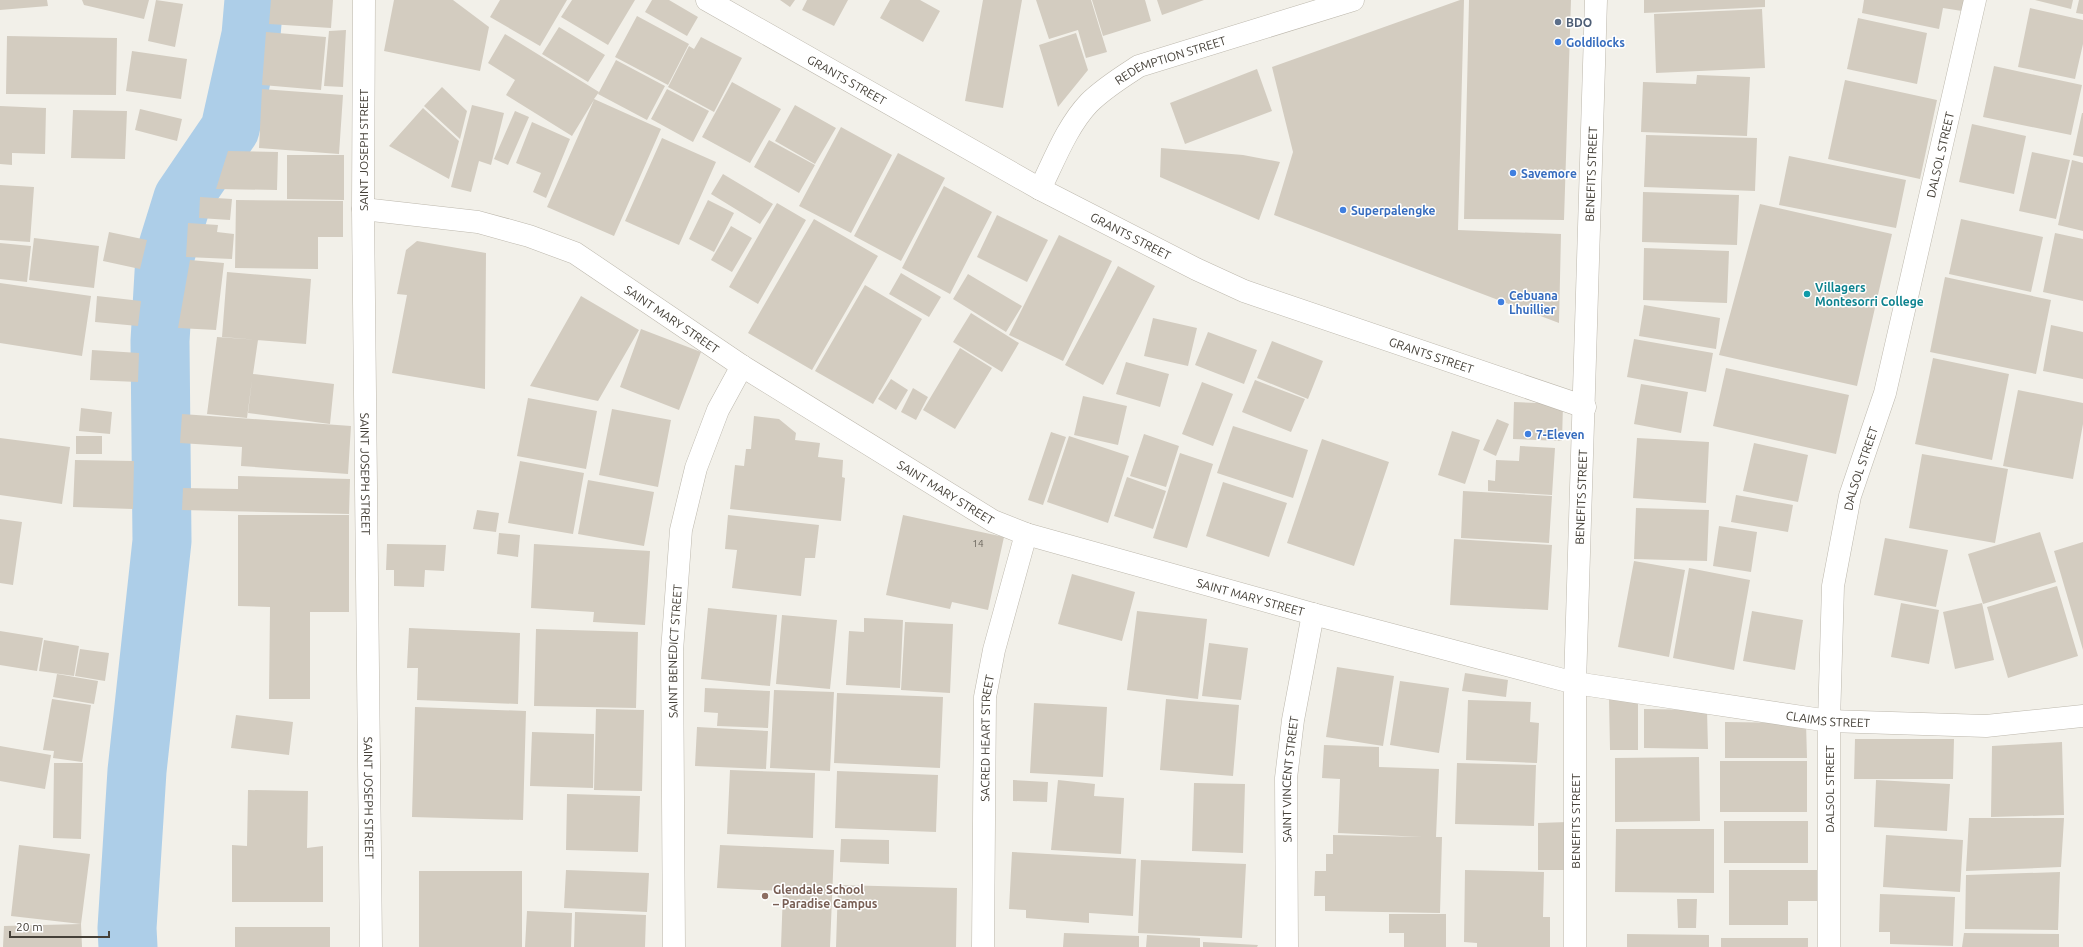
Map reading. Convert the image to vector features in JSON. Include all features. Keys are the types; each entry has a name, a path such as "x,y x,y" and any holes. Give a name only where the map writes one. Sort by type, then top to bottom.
{"street":[{"name":"SAINT JOSEPH STREET","path":"364,0 363,209 371,947"},
{"name":"GRANTS STREET","path":"709,0 1040,189 1196,270 1244,291 1585,406"},
{"name":"REDEMPTION STREET","path":"1040,189 1071,128 1088,104 1110,85 1139,66 1353,0"},
{"name":"BENEFITS STREET","path":"1575,947 1575,683 1585,406 1596,0"},
{"name":"DALSOL STREET","path":"1829,947 1829,721 1833,586 1850,496 1885,393 1975,0"},
{"name":"SAINT MARY STREET","path":"363,209 478,222 529,236 575,253 742,366 993,521 1026,534 1313,614 1575,683"},
{"name":"SAINT BENEDICT STREET","path":"674,947 672,651 681,530 696,468 718,410 742,366"},
{"name":"SACRED HEART STREET","path":"983,947 985,697 994,650 1026,534"},
{"name":"SAINT VINCENT STREET","path":"1287,947 1286,778 1293,720 1313,614"},
{"name":"CLAIMS STREET","path":"1575,683 1829,721 1986,726 2083,716"}],"building":[{"path":"0,0 47,0 48,6 0,10"},
{"path":"82,0 149,0 144,19 84,5"},
{"path":"156,0 183,4 175,47 148,41"},
{"path":"271,0 333,0 331,28 269,24"},
{"path":"394,0 453,0 489,27 480,71 384,51"},
{"path":"500,0 567,0 540,46 490,17"},
{"path":"572,0 635,0 608,45 561,17"},
{"path":"652,0 669,0 698,17 687,36 645,12"},
{"path":"780,0 795,0 790,7"},
{"path":"807,0 848,0 834,26 802,10"},
{"path":"890,0 920,0 940,11 923,42 880,18"},
{"path":"983,0 1022,0 1003,108 965,101"},
{"path":"1036,0 1091,0 1107,52 1086,58 1078,30 1049,39"},
{"path":"1092,0 1145,0 1151,21 1103,36"},
{"path":"1157,0 1204,0 1162,15"},
{"path":"1460,0 1464,0 1458,230 1561,234 1559,323 1274,215 1293,152 1272,67"},
{"path":"1469,0 1571,0 1564,220 1464,219"},
{"path":"1644,0 1765,0 1765,7 1644,13"},
{"path":"1864,0 1964,0 1962,11 1943,8 1939,29 1862,13"},
{"path":"2035,0 2073,0 2071,9"},
{"path":"2079,0 2083,0 2083,14 2076,13"},
{"path":"2030,8 2083,20 2083,44 2075,79 2018,67"},
{"path":"1762,9 1765,68 1656,73 1654,14"},
{"path":"637,16 689,44 668,85 615,57"},
{"path":"1858,18 1927,33 1917,84 1847,69"},
{"path":"559,27 605,55 588,82 542,54"},
{"path":"346,30 343,87 324,86 329,31"},
{"path":"266,32 326,37 321,90 262,85"},
{"path":"1076,33 1088,70 1058,107 1039,45"},
{"path":"505,34 599,92 594,99 661,129 614,236 547,207 594,100 572,136 506,95 515,80 488,63"},
{"path":"7,36 117,38 116,95 6,94"},
{"path":"701,37 742,58 714,112 668,87 689,46 694,49"},
{"path":"132,51 187,59 181,99 126,91"},
{"path":"616,60 665,86 647,120 598,94"},
{"path":"1994,66 2082,85 2071,135 1983,117"},
{"path":"1257,69 1272,111 1185,144 1170,103"},
{"path":"1697,75 1750,77 1747,136 1641,132 1643,82 1696,84"},
{"path":"1845,80 1937,100 1920,179 1828,159"},
{"path":"732,82 781,109 750,163 702,137"},
{"path":"442,87 467,111 460,139 424,106"},
{"path":"262,89 343,95 339,154 259,148"},
{"path":"667,89 709,111 693,142 651,119"},
{"path":"472,105 504,113 491,165 479,161 471,192 451,187"},
{"path":"795,105 836,128 815,164 775,141"},
{"path":"0,106 46,108 45,154 12,153 12,165 0,164"},
{"path":"423,108 459,141 449,179 389,146"},
{"path":"140,109 182,119 177,141 135,130"},
{"path":"73,110 127,111 125,159 71,158"},
{"path":"515,111 529,117 508,165 494,159"},
{"path":"2083,113 2083,157 2073,155"},
{"path":"532,122 570,139 546,198 533,192 541,173 516,163"},
{"path":"1972,124 2026,136 2014,194 1959,182"},
{"path":"841,127 892,155 851,233 799,206"},
{"path":"1646,135 1757,138 1755,191 1644,187"},
{"path":"662,138 716,162 679,245 625,221"},
{"path":"769,140 815,165 799,193 754,167"},
{"path":"1161,148 1243,155 1280,162 1259,220 1160,177"},
{"path":"228,151 278,152 277,190 216,189"},
{"path":"2032,152 2070,160 2056,219 2019,211"},
{"path":"898,153 945,178 901,261 854,236"},
{"path":"287,155 344,155 344,200 287,199"},
{"path":"1789,156 1906,180 1896,228 1779,205"},
{"path":"2072,160 2083,163 2083,231 2058,225"},
{"path":"723,174 773,204 760,224 711,194"},
{"path":"0,185 34,187 30,242 0,240"},
{"path":"944,186 992,212 950,294 902,268"},
{"path":"1643,192 1739,195 1737,245 1642,242"},
{"path":"200,197 232,199 230,220 199,218"},
{"path":"236,200 343,201 343,237 318,237 318,269 235,268"},
{"path":"708,200 734,213 714,252 689,239"},
{"path":"777,203 806,220 758,304 729,287"},
{"name":"Villagers Montesorri College","path":"1760,204 1892,234 1857,386 1719,355"},
{"path":"997,215 1048,240 1027,282 977,257"},
{"path":"814,219 878,256 812,370 748,333"},
{"path":"1961,219 2043,237 2031,292 1949,274"},
{"path":"188,223 218,225 217,232 234,234 232,259 186,257"},
{"path":"731,226 752,238 732,272 711,260"},
{"path":"109,232 147,240 140,269 103,261"},
{"path":"2055,233 2083,239 2083,301 2043,292"},
{"path":"1059,235 1112,261 1063,361 1009,335"},
{"path":"34,238 99,246 94,288 29,280"},
{"path":"417,241 486,253 485,389 392,373 407,295 397,294 406,250"},
{"path":"0,243 31,246 27,282 0,279"},
{"path":"1644,248 1729,251 1727,303 1643,300"},
{"path":"190,260 224,263 216,330 178,328"},
{"path":"1118,266 1155,286 1103,385 1065,365"},
{"path":"227,272 311,279 306,344 222,337"},
{"path":"901,273 941,297 929,317 889,294"},
{"path":"968,274 1022,306 1006,332 953,299"},
{"path":"1945,277 2051,300 2036,374 1930,352"},
{"path":"0,283 91,296 82,356 0,343"},
{"path":"865,285 922,319 873,404 815,371"},
{"path":"97,296 141,301 138,326 95,322"},
{"path":"581,296 639,330 598,401 530,386"},
{"path":"1644,305 1720,318 1716,349 1639,336"},
{"path":"971,313 1019,343 1002,372 953,342"},
{"path":"1153,318 1197,328 1188,366 1144,356"},
{"path":"2051,325 2083,332 2083,379 2043,371"},
{"path":"641,329 701,352 679,410 620,387"},
{"path":"1208,332 1257,350 1244,384 1195,365"},
{"path":"217,337 258,340 253,374 334,384 330,424 248,413 252,380 247,418 207,414"},
{"path":"1634,339 1713,353 1706,392 1627,377"},
{"path":"1272,341 1323,361 1308,399 1257,378"},
{"path":"960,348 992,368 955,429 923,410"},
{"path":"92,350 139,353 138,382 90,380"},
{"path":"1933,358 2009,374 1992,460 1915,444"},
{"path":"1126,362 1169,374 1160,407 1116,394"},
{"path":"1726,368 1849,395 1836,454 1713,426"},
{"path":"891,379 908,390 896,410 878,399"},
{"path":"1255,380 1305,399 1291,432 1242,412"},
{"path":"1202,382 1233,394 1213,446 1182,434"},
{"path":"1641,384 1688,392 1681,433 1634,424"},
{"path":"913,388 928,397 916,420 901,412"},
{"path":"2018,390 2083,403 2083,424 2073,479 2003,466"},
{"path":"1083,396 1127,406 1118,445 1074,435"},
{"path":"528,398 597,411 586,469 517,456"},
{"path":"1514,402 1563,404 1562,441 1513,439"},
{"path":"81,408 112,412 110,434 79,431"},
{"path":"612,409 671,420 658,487 599,475"},
{"path":"182,414 351,426 348,474 241,466 242,447 180,443"},
{"path":"754,416 779,419 796,433 795,440 820,443 818,457 843,460 842,477 845,478 841,521 730,509 735,465 744,466 746,449 751,449"},
{"path":"1497,419 1509,424 1496,456 1483,450"},
{"path":"1233,426 1308,450 1293,498 1217,473"},
{"path":"1452,431 1480,440 1465,484 1438,475"},
{"path":"1051,432 1066,437 1043,505 1028,500"},
{"path":"1144,434 1179,446 1166,487 1130,476"},
{"path":"76,436 102,436 102,454 76,454"},
{"path":"1069,436 1129,456 1108,523 1047,502"},
{"path":"0,438 70,447 62,504 0,495"},
{"path":"1637,438 1709,442 1706,503 1633,498"},
{"path":"1322,439 1389,462 1354,566 1287,543"},
{"path":"1754,443 1808,455 1798,502 1743,491"},
{"path":"1520,446 1555,448 1552,495 1488,491 1488,480 1495,481 1496,460 1519,461"},
{"path":"1180,453 1213,464 1187,548 1153,538"},
{"path":"1922,454 2008,469 1995,543 1909,528"},
{"path":"75,460 134,461 133,509 73,507"},
{"path":"520,461 584,473 573,534 508,523"},
{"path":"238,476 350,479 349,514 182,510 183,488 238,489"},
{"path":"1127,477 1166,491 1153,529 1114,516"},
{"path":"588,480 654,492 644,546 578,534"},
{"path":"1223,482 1287,503 1269,557 1206,536"},
{"path":"1463,491 1552,496 1549,543 1461,538"},
{"path":"1736,495 1793,505 1788,532 1731,522"},
{"path":"1636,508 1709,510 1707,561 1634,559"},
{"path":"477,510 499,513 496,532 473,529"},
{"path":"238,515 349,515 349,612 310,612 310,699 269,699 270,607 238,606"},
{"path":"728,515 819,525 815,558 805,558 801,596 732,588 737,550 725,549"},
{"path":"903,515 1004,537 988,610 952,602 950,609 886,595"},
{"path":"0,519 22,522 13,585 0,583"},
{"path":"1719,526 1757,532 1751,572 1713,566"},
{"path":"2040,532 2056,582 1983,604 1968,554"},
{"path":"499,533 520,535 518,557 497,554"},
{"path":"1885,538 1948,550 1936,607 1874,595"},
{"path":"1454,539 1552,545 1548,610 1450,605"},
{"path":"2083,542 2083,650 2054,551"},
{"path":"387,544 446,545 444,571 425,570 424,587 394,586 394,570 386,570"},
{"path":"534,544 650,551 645,625 593,622 594,612 531,608"},
{"path":"1634,561 1685,570 1669,657 1618,647"},
{"path":"1689,568 1750,580 1734,670 1673,658"},
{"path":"1072,574 1135,592 1122,641 1058,624"},
{"path":"2057,586 2078,656 2008,678 1987,607"},
{"path":"1901,603 1939,610 1929,664 1891,657"},
{"path":"1982,603 1994,660 1955,669 1943,612"},
{"path":"708,608 777,615 770,686 701,679"},
{"path":"1137,611 1207,619 1198,699 1127,690"},
{"path":"1752,611 1803,620 1795,670 1743,661"},
{"path":"782,615 837,620 830,689 776,684"},
{"path":"864,618 903,620 900,688 846,685 849,631 864,632"},
{"path":"905,622 953,624 950,693 901,690"},
{"path":"409,628 520,633 518,704 417,700 418,668 407,668"},
{"path":"536,629 638,632 636,708 534,706"},
{"path":"0,631 43,638 37,671 0,665"},
{"path":"44,640 79,646 74,676 39,671"},
{"path":"1209,643 1248,648 1241,700 1202,696"},
{"path":"80,649 109,653 105,681 75,676"},
{"path":"1337,667 1394,676 1383,746 1326,737"},
{"path":"1465,673 1508,680 1506,697 1462,691"},
{"path":"57,674 98,681 94,704 53,697"},
{"path":"1400,681 1449,688 1439,753 1390,745"},
{"path":"705,688 770,691 768,728 717,726 718,713 704,712"},
{"path":"774,690 834,692 830,771 770,768"},
{"path":"837,693 943,697 940,768 834,763"},
{"path":"52,699 91,705 82,762 53,758 54,751 43,750"},
{"path":"1166,699 1239,705 1233,776 1160,770"},
{"path":"1609,699 1638,699 1638,750 1610,750"},
{"path":"1468,700 1531,702 1530,722 1539,723 1537,763 1466,760"},
{"path":"1034,703 1107,707 1103,777 1030,773"},
{"path":"415,707 526,711 523,820 412,817"},
{"path":"596,709 644,710 642,791 594,790"},
{"path":"1644,709 1707,710 1708,749 1644,748"},
{"path":"236,715 293,722 289,755 231,748"},
{"path":"1725,722 1806,723 1807,758 1725,758"},
{"path":"697,727 768,731 766,769 695,766"},
{"path":"532,732 594,734 593,788 530,786"},
{"path":"1855,739 1954,739 1953,779 1854,779"},
{"path":"2062,742 2064,815 1991,817 1992,746"},
{"path":"1324,745 1379,747 1379,767 1439,769 1436,837 1442,837 1440,913 1325,911 1325,896 1314,896 1315,871 1326,871 1326,854 1333,854 1333,835 1422,837 1338,833 1340,779 1322,778"},
{"path":"0,746 51,755 45,789 0,781"},
{"path":"1699,757 1700,821 1615,822 1615,758"},
{"path":"1720,761 1807,761 1807,812 1720,812"},
{"path":"54,763 83,763 81,839 53,838"},
{"path":"1457,763 1536,765 1534,826 1455,824"},
{"path":"730,770 815,773 813,838 727,834"},
{"path":"837,771 938,775 936,832 835,828"},
{"path":"1013,780 1048,782 1047,802 1013,801"},
{"path":"1058,780 1095,784 1094,796 1124,798 1121,854 1051,850"},
{"path":"1876,780 1950,784 1947,831 1874,827"},
{"path":"1194,783 1245,784 1243,853 1192,851"},
{"path":"248,790 308,791 307,848 323,846 323,902 232,902 232,845 247,846"},
{"path":"567,794 640,796 638,852 566,850"},
{"path":"1969,818 2064,818 2061,867 1966,871"},
{"path":"1724,821 1808,821 1808,863 1724,863"},
{"path":"1568,822 1566,870 1538,870 1538,823"},
{"path":"1616,829 1714,829 1714,893 1615,892"},
{"path":"1886,835 1963,840 1960,892 1883,887"},
{"path":"841,839 889,840 889,864 840,862"},
{"path":"19,845 90,854 81,924 11,916"},
{"path":"720,845 834,850 830,947 781,947 783,891 717,888"},
{"path":"1012,852 1136,859 1133,916 1089,913 1089,923 1026,918 1026,910 1009,909"},
{"path":"1141,860 1246,864 1242,938 1138,933"},
{"path":"566,870 649,873 647,912 564,908"},
{"path":"1465,870 1544,872 1543,917 1550,917 1550,947 1477,947 1477,943 1464,942"},
{"path":"1729,870 1817,870 1817,901 1788,901 1788,925 1729,925"},
{"path":"419,871 522,871 522,947 419,947"},
{"path":"2060,872 2058,930 1965,929 1966,875"},
{"path":"838,885 957,888 956,947 836,947"},
{"path":"1880,894 1955,897 1953,946 1890,944 1890,932 1879,932"},
{"path":"1677,899 1697,899 1696,928 1678,928"},
{"path":"527,911 572,913 571,947 525,947"},
{"path":"575,912 646,915 645,947 574,947"},
{"path":"1389,914 1446,914 1446,947 1404,947 1404,933 1389,933"},
{"path":"81,924 82,947 3,947 4,926"},
{"path":"235,927 330,927 330,947 235,947"},
{"path":"1064,933 1139,936 1139,947 1063,947"},
{"path":"1964,933 2059,934 2059,947 1962,947"},
{"path":"1627,934 1709,935 1709,947 1627,947"},
{"path":"1147,935 1200,938 1200,947 1146,947"},
{"path":"1721,938 1808,938 1808,947 1721,947"},
{"path":"1203,942 1258,945 1257,947 1203,947"}],"waterway":[{"path":"128,947 127,928 137,771 162,541 160,341 165,256 183,198 230,129 251,35 254,0"}],"place":[{"name":"BDO","path":"1558,22"},
{"name":"Goldilocks","path":"1558,42"},
{"name":"Savemore","path":"1513,173"},
{"name":"Superpalengke","path":"1343,210"},
{"name":"Villagers Montesorri College","path":"1807,294"},
{"name":"Cebuana Lhuillier","path":"1501,302"},
{"name":"7-Eleven","path":"1528,434"},
{"name":"Glendale School – Paradise Campus","path":"765,896"}]}
